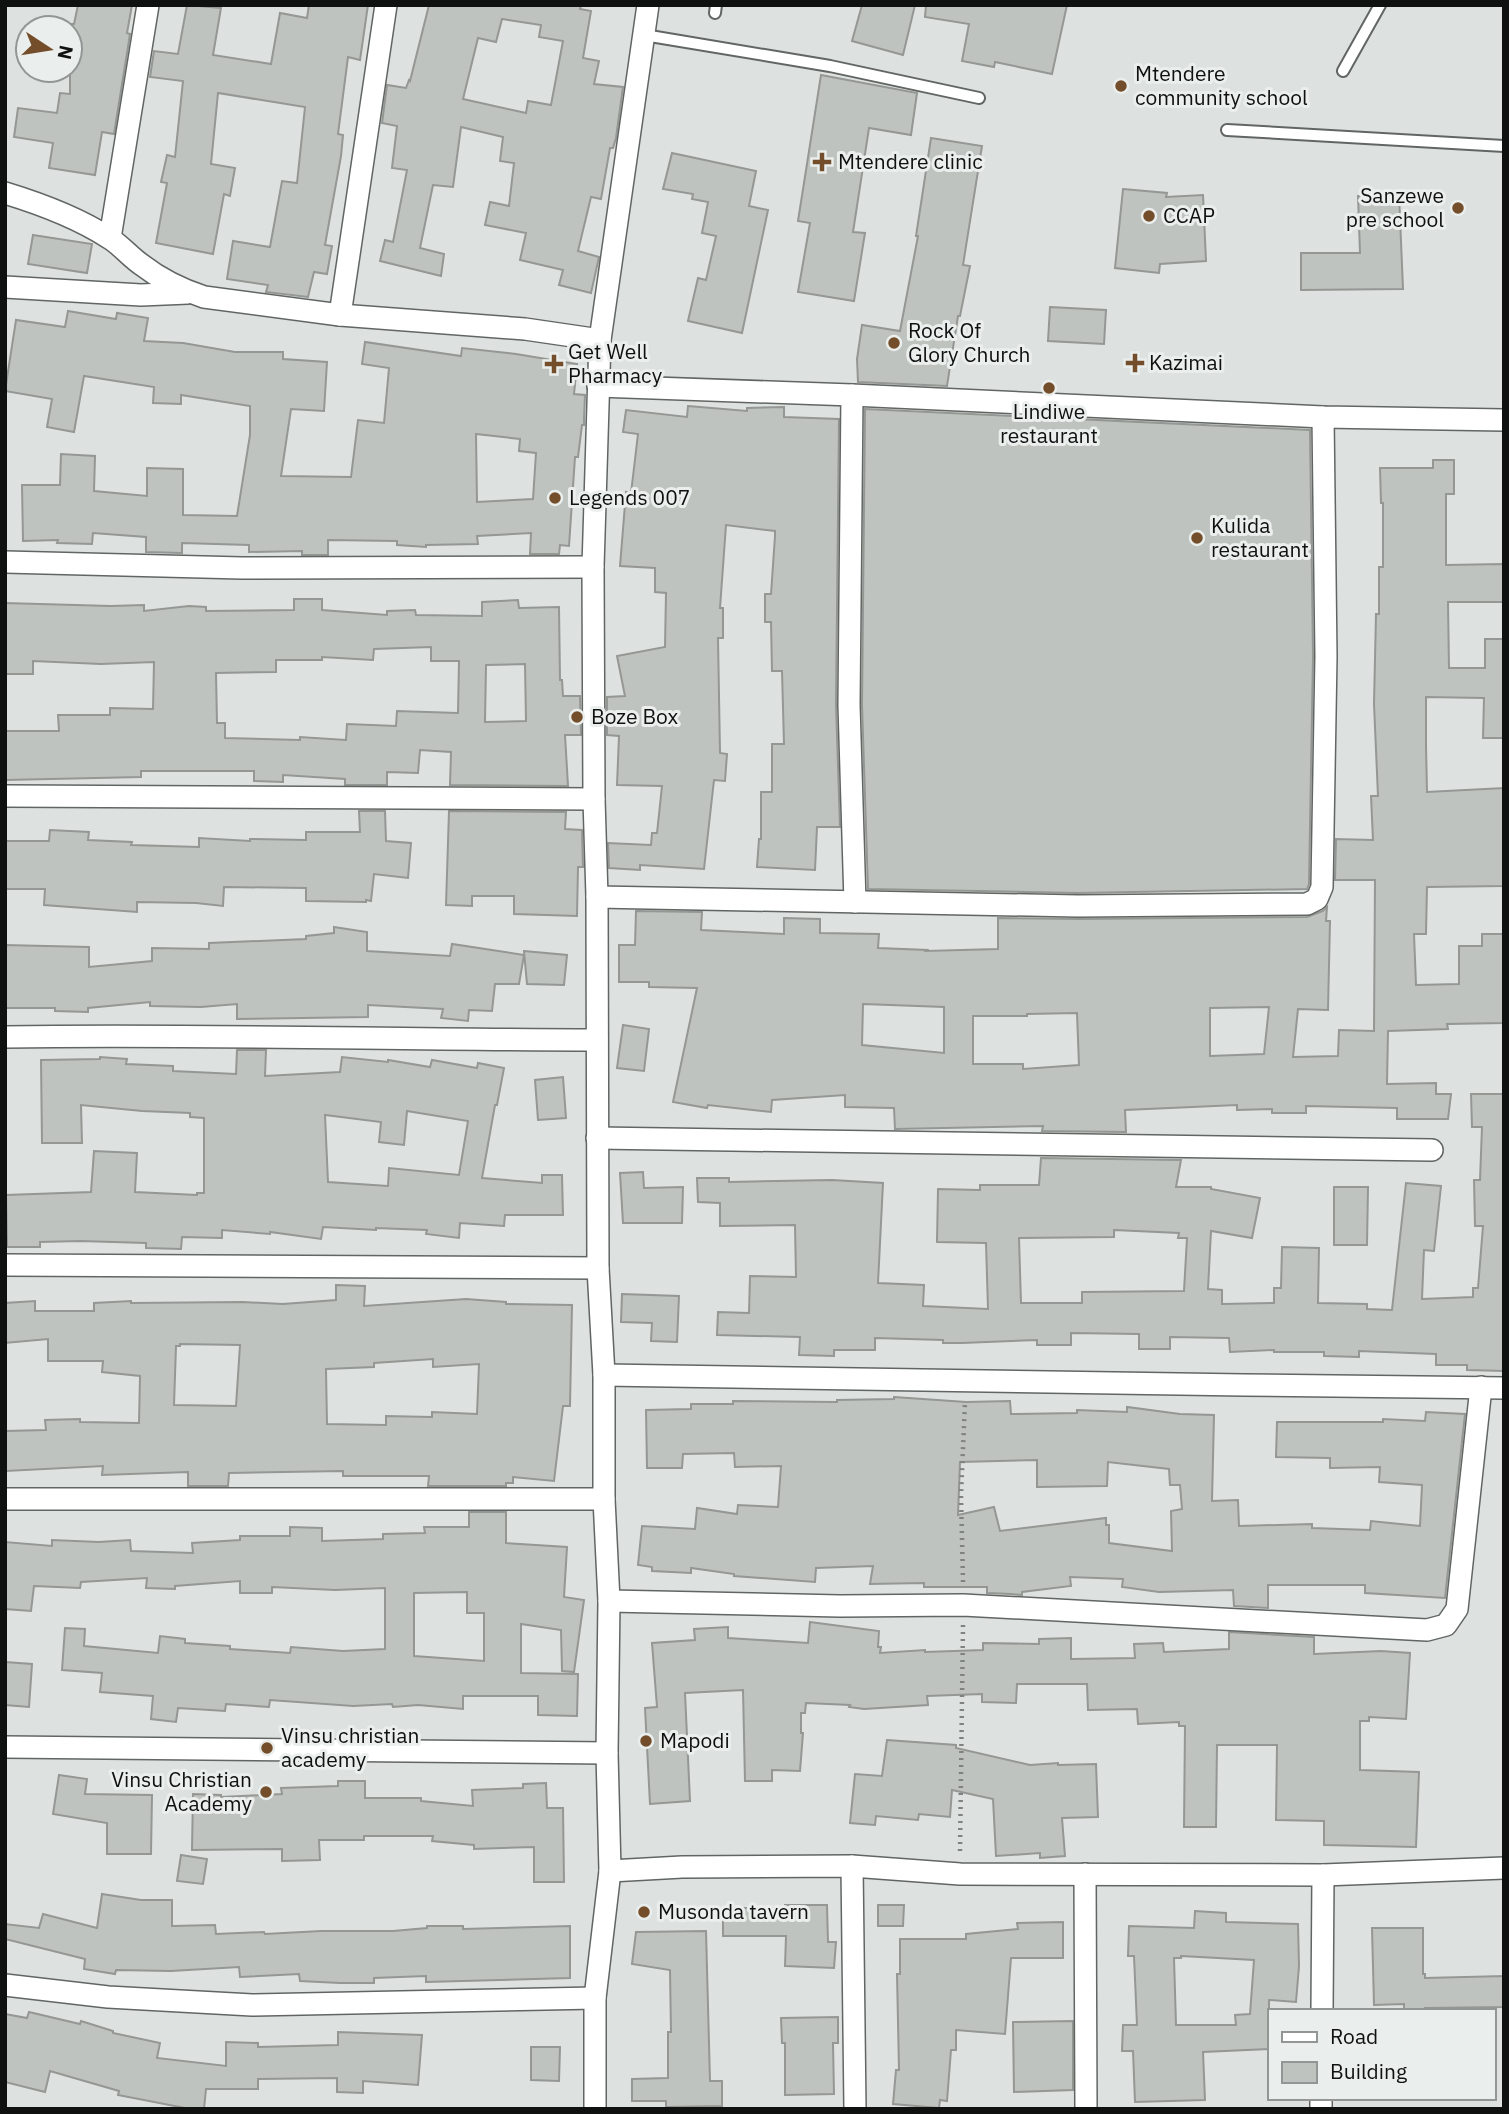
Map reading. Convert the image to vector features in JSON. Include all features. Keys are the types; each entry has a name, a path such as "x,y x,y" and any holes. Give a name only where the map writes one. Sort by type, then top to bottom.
{"street":[{"path":"110,238 148,5"},
{"path":"340,315 386,5"},
{"path":"595,2109 595,1997 610,1871 607,1753 609,1601 604,1499 604,1375 598,1268 593,567 600,340 648,5"},
{"path":"5,193 40,203 110,238 143,266 191,293 204,297 340,315 525,328 600,340"},
{"path":"5,287 141,295 191,293"},
{"path":"598,386 1323,417 1504,420"},
{"path":"852,395 849,705 855,902"},
{"path":"597,897 1078,906 1307,904 1317,900 1322,887 1326,656 1323,417"},
{"path":"5,562 255,568 593,567"},
{"path":"5,796 594,799"},
{"path":"5,1037 232,1036 597,1040"},
{"path":"597,1138 1432,1150"},
{"path":"5,1265 598,1268"},
{"path":"604,1375 1504,1388"},
{"path":"609,1601 840,1606 963,1605 1427,1630 1446,1625 1457,1609 1481,1387"},
{"path":"5,1499 604,1499"},
{"path":"5,1746 607,1753"},
{"path":"610,1871 682,1867 852,1866 960,1874 1323,1875 1504,1868"},
{"path":"852,1866 855,2109"},
{"path":"1085,1874 1086,2109"},
{"path":"1322,2009 1323,1875"},
{"path":"5,1985 108,1997 252,2005 595,1997"}],"lane":[{"path":"1343,71 1380,5"},
{"path":"644,35 830,66 979,98"},
{"path":"1227,130 1504,146"}],"building":[{"path":"78,5 132,5 114,134 102,132 95,175 49,168 53,143 14,137 18,108 57,113 60,93 70,94 70,84 84,84 84,14 76,14"},
{"path":"187,5 221,8 213,55 271,64 280,13 307,18 309,5 368,5 360,60 348,57 338,134 343,135 341,156 325,245 332,246 327,274 314,272 308,297 266,292 268,285 227,279 233,241 270,247 282,181 297,183 305,107 218,93 211,164 235,168 230,196 224,194 213,254 156,243 167,183 161,182 167,155 175,157 183,81 150,77 154,51 178,54"},
{"path":"429,5 581,5 580,9 591,11 583,58 599,61 594,84 623,87 616,138 613,148 610,148 601,199 591,197 578,251 599,257 591,293 559,285 563,270 520,260 526,233 485,225 490,202 509,206 514,163 500,161 503,137 461,127 453,187 433,185 420,248 444,254 441,276 380,261 385,240 393,242 407,170 392,168 397,126 382,123 387,85 406,88","holes":["502,19 541,25 539,37 563,41 551,105 528,101 526,113 463,99 478,38 496,42"]},
{"path":"862,5 915,5 903,55 852,41"},
{"path":"926,5 1067,5 1052,74 995,62 994,67 962,61 969,24 925,17"},
{"path":"821,75 917,93 911,135 869,128 853,232 865,233 854,301 798,292 810,223 798,221"},
{"path":"931,138 982,146 963,265 970,266 958,316 947,386 858,382 857,359 862,325 900,331 918,236"},
{"path":"672,153 756,171 749,206 768,210 742,333 688,321 698,278 706,280 716,236 702,233 708,202 692,199 693,194 663,189"},
{"path":"1123,189 1167,193 1166,197 1203,195 1206,261 1160,264 1159,273 1115,268"},
{"path":"1399,194 1403,289 1301,290 1301,253 1360,253 1358,196"},
{"path":"33,235 92,244 87,273 28,264"},
{"path":"1050,307 1106,310 1104,344 1048,341"},
{"path":"68,311 116,319 117,313 148,318 144,341 183,343 235,352 283,352 283,359 327,362 324,411 291,409 281,476 351,477 358,420 384,423 389,368 362,364 365,342 461,356 462,348 577,364 574,394 585,395 584,425 578,457 575,457 569,546 560,545 559,554 530,554 531,533 477,536 478,544 426,547 397,545 397,541 328,540 328,555 302,555 302,551 249,552 249,545 182,543 182,553 146,552 146,537 93,533 92,544 57,543 58,540 23,541 22,485 60,485 61,454 95,456 94,491 147,496 147,468 183,469 183,515 237,516 250,435 250,406 181,395 181,404 153,403 154,387 84,376 74,432 47,427 52,399 5,391 16,320 65,327","holes":["476,434 520,439 519,451 536,453 533,499 477,502"]},
{"path":"688,406 747,411 747,408 784,407 784,417 839,419 836,705 840,827 817,827 815,870 757,867 761,839 761,792 772,792 772,744 784,744 782,671 772,671 771,622 765,622 765,594 771,594 775,531 726,525 720,608 723,608 723,638 718,638 720,753 727,754 725,781 714,780 704,869 640,865 640,870 609,868 608,843 651,845 652,833 657,833 662,786 617,785 619,736 607,735 607,697 625,696 617,656 665,647 666,593 655,592 655,568 620,566 626,492 631,493 638,434 623,432 626,410 687,417"},
{"path":"865,409 1310,430 1313,656 1307,889 1078,893 868,889 862,705"},
{"path":"1433,460 1454,460 1454,494 1446,494 1446,565 1504,564 1504,602 1448,602 1449,668 1485,668 1485,639 1504,639 1504,738 1483,738 1484,698 1426,697 1426,745 1427,792 1504,788 1504,886 1427,887 1426,934 1414,934 1416,985 1459,984 1459,946 1482,946 1482,934 1504,934 1504,1023 1447,1024 1448,1029 1388,1031 1387,1084 1436,1083 1436,1094 1451,1094 1448,1119 1397,1119 1397,1108 1306,1106 1306,1113 1272,1113 1272,1109 1237,1110 1237,1105 1125,1110 1126,1132 1042,1131 1043,1126 895,1129 894,1108 845,1107 845,1095 772,1100 771,1112 708,1105 707,1108 673,1102 697,988 649,987 649,982 619,982 619,945 635,945 636,911 702,912 701,930 784,934 784,918 820,919 820,933 879,934 878,948 926,951 998,949 998,918 1307,917 1327,907 1326,921 1330,921 1328,1010 1298,1009 1293,1057 1338,1056 1339,1030 1374,1031 1375,880 1335,880 1336,839 1373,840 1371,796 1378,796 1374,704 1376,614 1379,614 1379,567 1383,567 1380,468 1433,468","holes":["863,1004 944,1007 944,1053 862,1045","1269,1007 1264,1054 1210,1056 1210,1008","1077,1013 1079,1065 1023,1069 1023,1064 973,1064 973,1016"]},
{"path":"294,599 322,599 322,610 387,615 387,611 415,610 416,615 482,616 482,602 518,600 519,608 559,607 560,680 563,696 580,696 581,735 565,735 568,786 450,785 451,752 420,750 418,773 387,772 387,785 345,785 345,779 283,775 283,782 254,781 254,771 141,771 141,777 6,780 6,731 59,731 58,715 110,715 110,708 153,709 154,662 101,664 33,661 33,674 5,674 5,603 144,605 144,611 189,606 206,607 206,611 294,610","holes":["431,647 431,661 459,661 458,713 397,711 396,726 347,724 346,740 300,737 300,740 225,738 225,723 217,723 216,673 276,672 276,660 322,660 322,657 373,660 374,649","525,664 526,721 485,722 486,665"]},
{"path":"359,811 385,811 386,841 411,843 408,878 374,874 371,901 306,901 306,888 224,887 223,906 137,902 137,912 44,905 45,889 5,889 5,841 49,841 50,830 89,832 88,840 132,842 131,845 199,847 199,838 306,840 306,832 360,832"},
{"path":"449,811 566,812 565,829 582,830 583,867 578,867 577,916 514,914 514,896 472,896 472,906 446,905"},
{"path":"334,927 367,932 367,951 450,956 452,944 524,955 519,984 495,984 492,1011 469,1010 468,1021 441,1018 443,1009 368,1005 368,1017 237,1019 237,1004 201,1007 150,1006 150,1002 88,1008 88,1012 55,1011 55,1008 5,1008 5,945 89,947 89,967 152,961 152,948 209,949 209,943 306,939 306,936 334,933"},
{"path":"524,951 567,955 564,985 527,984"},
{"path":"623,1025 649,1029 644,1071 617,1068"},
{"path":"237,1050 266,1050 265,1076 340,1072 342,1057 388,1060 430,1067 432,1060 477,1068 478,1063 504,1068 482,1178 542,1183 542,1175 562,1175 563,1215 505,1215 504,1226 460,1223 459,1238 426,1234 427,1230 323,1227 321,1239 270,1232 222,1230 222,1238 182,1237 181,1249 146,1248 146,1243 80,1241 40,1242 40,1247 7,1247 6,1195 91,1192 94,1151 137,1153 135,1192 197,1195 204,1193 204,1118 190,1117 190,1113 81,1105 82,1143 42,1143 41,1060 100,1057 127,1059 126,1064 173,1066 173,1071 236,1074","holes":["407,1111 468,1121 459,1175 389,1168 388,1186 328,1182 325,1115 381,1122 379,1142 404,1145"]},
{"path":"563,1077 566,1118 538,1120 535,1080"},
{"path":"1471,1094 1504,1094 1504,1371 1467,1370 1467,1365 1436,1365 1436,1354 1359,1351 1359,1357 1324,1356 1324,1352 1274,1350 1230,1352 1229,1338 1170,1337 1170,1349 1139,1349 1139,1334 1071,1333 1071,1345 1037,1345 1037,1340 943,1343 943,1340 875,1338 875,1350 834,1350 834,1356 799,1355 800,1337 717,1335 718,1312 749,1313 750,1276 796,1277 795,1225 720,1226 720,1203 698,1202 697,1178 729,1178 729,1182 832,1180 883,1183 878,1283 924,1285 923,1306 988,1309 986,1243 937,1242 938,1189 980,1190 980,1185 1039,1185 1041,1158 1181,1160 1176,1187 1211,1187 1260,1198 1252,1238 1211,1231 1208,1289 1222,1290 1222,1304 1274,1303 1274,1288 1281,1288 1282,1247 1319,1248 1318,1303 1367,1304 1367,1309 1392,1310 1406,1183 1441,1186 1434,1251 1424,1250 1422,1299 1473,1297 1473,1288 1478,1288 1483,1226 1475,1226 1474,1180 1480,1180 1482,1127 1472,1127","holes":["1114,1230 1179,1233 1178,1238 1187,1238 1184,1291 1082,1292 1082,1303 1021,1303 1019,1238 1114,1237"]},
{"path":"643,1172 644,1188 683,1187 682,1223 623,1223 620,1173"},
{"path":"1334,1187 1368,1187 1367,1245 1334,1245"},
{"path":"336,1285 365,1286 364,1306 466,1299 506,1304 572,1305 570,1406 563,1406 554,1481 513,1477 513,1483 506,1483 506,1486 428,1486 429,1476 343,1476 343,1471 229,1473 228,1486 188,1486 188,1472 102,1475 103,1466 6,1471 5,1431 46,1430 45,1420 80,1419 80,1422 139,1423 140,1376 102,1372 103,1361 48,1361 48,1339 5,1343 5,1303 35,1301 35,1311 94,1311 94,1303 131,1301 283,1304 336,1300","holes":["240,1345 236,1406 174,1405 176,1346","433,1359 433,1367 479,1364 477,1414 432,1412 432,1417 386,1416 386,1425 327,1424 326,1369 374,1367 374,1363"]},
{"path":"622,1294 679,1296 677,1342 651,1341 652,1323 621,1322"},
{"path":"894,1399 1010,1401 1011,1414 1077,1413 1077,1410 1127,1412 1127,1407 1180,1414 1214,1415 1212,1501 1238,1500 1239,1526 1312,1524 1312,1528 1370,1530 1371,1521 1420,1526 1422,1485 1379,1482 1380,1467 1330,1468 1330,1458 1276,1457 1277,1422 1383,1422 1383,1419 1425,1421 1426,1412 1465,1414 1445,1598 1365,1593 1365,1585 1268,1585 1268,1608 1234,1606 1233,1590 1159,1592 1122,1587 1123,1579 1070,1577 1071,1586 1022,1592 1022,1595 987,1593 987,1587 924,1587 924,1583 870,1584 873,1566 816,1568 815,1582 734,1576 691,1568 691,1573 652,1571 652,1567 638,1565 642,1526 695,1529 697,1508 737,1514 738,1505 778,1507 781,1466 735,1467 734,1453 683,1454 682,1468 647,1468 646,1410 691,1409 691,1404 733,1404 733,1401 837,1402","holes":["1037,1460 1037,1487 1107,1486 1108,1462 1169,1469 1170,1485 1180,1485 1182,1509 1171,1511 1172,1551 1109,1543 1109,1525 1106,1525 1106,1518 1000,1531 994,1507 958,1515 960,1462"]},
{"path":"469,1512 506,1512 506,1543 567,1547 564,1597 584,1600 574,1672 562,1671 561,1630 521,1624 521,1673 578,1674 577,1716 538,1715 538,1696 463,1696 463,1709 418,1705 393,1707 392,1704 353,1706 270,1700 269,1707 226,1704 225,1711 178,1708 176,1722 151,1719 153,1696 100,1692 102,1673 62,1670 65,1628 85,1629 84,1646 158,1653 160,1636 185,1639 185,1643 230,1646 230,1649 290,1653 291,1647 343,1651 385,1649 385,1588 335,1590 272,1587 272,1593 240,1593 240,1581 175,1586 175,1589 146,1588 147,1578 81,1582 80,1588 34,1586 31,1611 5,1609 5,1542 52,1546 52,1540 130,1540 131,1551 193,1553 192,1543 240,1540 240,1536 290,1536 290,1527 322,1528 322,1541 383,1539 383,1534 425,1533 424,1527 469,1527","holes":["467,1592 467,1613 484,1613 484,1661 414,1656 414,1593"]},
{"path":"810,1622 879,1631 880,1653 983,1650 983,1643 1039,1644 1039,1639 1071,1638 1071,1659 1135,1658 1134,1644 1163,1643 1164,1652 1229,1649 1229,1632 1314,1637 1314,1654 1381,1651 1410,1653 1406,1719 1369,1717 1369,1721 1360,1721 1360,1770 1419,1772 1416,1847 1324,1845 1324,1821 1276,1820 1277,1745 1217,1745 1216,1827 1184,1827 1185,1726 1179,1726 1179,1722 1138,1724 1137,1709 1088,1710 1087,1684 1017,1684 1016,1703 982,1702 982,1694 927,1696 928,1705 864,1709 849,1707 850,1705 806,1703 805,1713 801,1713 803,1733 800,1771 772,1770 772,1781 745,1781 743,1690 685,1693 690,1801 650,1804 645,1708 657,1707 652,1643 695,1640 694,1629 728,1627 728,1638 808,1643"},
{"path":"5,1662 32,1664 29,1707 5,1705"},
{"path":"887,1740 956,1745 956,1748 1030,1765 1096,1764 1098,1817 1062,1818 1065,1856 1040,1858 1040,1853 996,1856 993,1799 952,1790 950,1817 919,1814 918,1820 876,1816 875,1825 850,1823 855,1774 882,1776"},
{"path":"59,1775 87,1779 85,1794 152,1795 151,1854 107,1854 107,1823 53,1814"},
{"path":"338,1781 365,1781 365,1798 421,1798 421,1801 473,1806 472,1790 523,1788 523,1784 546,1783 547,1808 563,1808 564,1882 534,1882 534,1847 474,1849 474,1845 432,1841 433,1836 364,1836 364,1840 319,1840 320,1860 282,1861 282,1849 192,1850 193,1794 221,1797 282,1794 281,1788 338,1786"},
{"path":"181,1855 207,1859 203,1884 177,1881"},
{"path":"102,1894 141,1900 172,1900 172,1926 215,1925 216,1934 393,1931 427,1926 463,1926 463,1929 570,1926 570,1978 426,1982 426,1976 374,1978 374,1983 340,1983 300,1981 299,1974 240,1977 239,1967 171,1971 116,1970 115,1974 84,1969 85,1959 5,1939 5,1924 39,1928 43,1914 97,1928"},
{"path":"785,1905 827,1905 828,1942 836,1942 834,1968 785,1966 786,1936 723,1936 723,1908 785,1908"},
{"path":"878,1905 904,1905 903,1926 878,1926"},
{"path":"1195,1911 1226,1913 1226,1922 1298,1924 1296,2002 1269,2000 1268,2049 1203,2052 1205,2100 1135,2102 1133,2051 1122,2051 1123,2025 1137,2025 1134,1956 1128,1956 1129,1926 1194,1928","holes":["1181,1956 1254,1960 1250,2014 1235,2015 1236,2025 1176,2025 1174,1958"]},
{"path":"1063,1922 1063,1958 1011,1958 1005,2034 956,2030 956,2050 951,2050 947,2101 940,2100 939,2108 893,2104 896,2070 899,2070 897,1974 900,1974 900,1939 966,1939 966,1934 1018,1929 1017,1923"},
{"path":"1372,1928 1423,1928 1425,1978 1504,1976 1504,2007 1404,2009 1404,2004 1374,2005"},
{"path":"706,1931 710,2081 722,2081 722,2106 666,2107 666,2101 632,2101 632,2079 668,2078 668,2032 671,2032 670,1970 632,1964 636,1932"},
{"path":"29,2012 80,2024 81,2021 113,2033 160,2043 157,2058 226,2066 226,2042 258,2043 258,2047 338,2045 338,2032 422,2035 418,2085 363,2081 363,2093 337,2092 337,2078 258,2079 258,2089 206,2089 204,2109 190,2109 118,2095 119,2091 50,2071 45,2092 5,2082 5,2014 27,2018"},
{"path":"838,2017 838,2043 833,2043 834,2094 785,2095 785,2043 782,2043 781,2018"},
{"path":"1073,2021 1073,2090 1014,2092 1013,2022"},
{"path":"531,2047 560,2047 559,2081 531,2080"}],"place":[{"name":"Mtendere community school","path":"1121,86"},
{"name":"Mtendere clinic","path":"822,162"},
{"name":"Sanzewe pre school","path":"1458,208"},
{"name":"CCAP","path":"1149,216"},
{"name":"Rock Of Glory Church","path":"894,343"},
{"name":"Kazimai","path":"1135,363"},
{"name":"Get Well Pharmacy","path":"554,364"},
{"name":"Lindiwe restaurant","path":"1049,388"},
{"name":"Legends 007","path":"555,498"},
{"name":"Kulida restaurant","path":"1197,538"},
{"name":"Boze Box","path":"577,717"},
{"name":"Mapodi","path":"646,1741"},
{"name":"Vinsu christian academy","path":"267,1748"},
{"name":"Vinsu Christian Academy","path":"266,1792"},
{"name":"Musonda tavern","path":"644,1912"}]}
